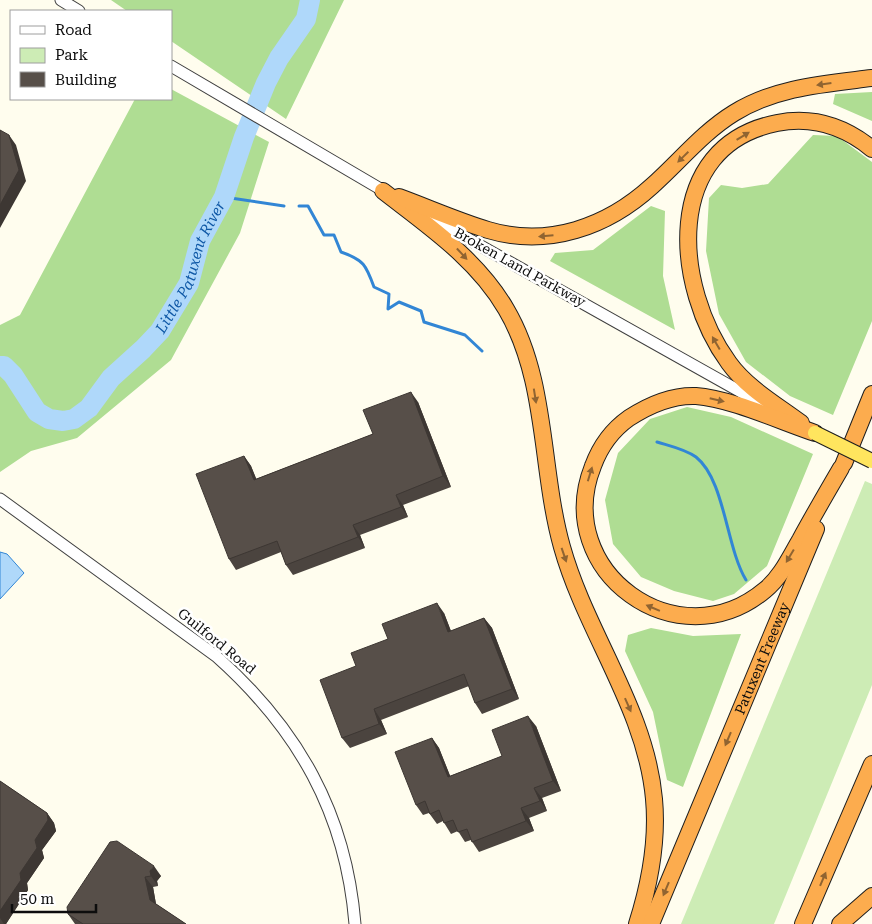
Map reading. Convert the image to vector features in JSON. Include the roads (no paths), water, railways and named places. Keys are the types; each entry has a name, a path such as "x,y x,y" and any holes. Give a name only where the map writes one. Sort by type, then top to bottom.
{"highway":[{"path":"383,191 488,230 523,236 570,233 595,225 620,212 647,191 716,126 734,112 779,92 872,78"},
{"path":"815,433 744,380 717,345 696,300 690,275 688,236 690,207 698,184 718,154 750,132 768,124 788,121 818,121 847,131 872,149"},
{"path":"383,191 457,248 488,282 506,310 525,353 534,388 562,547 587,616 631,712 649,768 654,798 655,835 653,862 637,924"},
{"name":"Patuxent Freeway","path":"651,924 871,395"},
{"path":"815,433 718,400 696,396 660,402 642,410 623,423 610,436 598,453 589,476 585,516 595,553 604,568 633,597 666,613 701,617 735,609 759,595 778,576 841,468"},
{"path":"803,924 872,764"},
{"path":"840,924 872,896"}],"main road":[{"name":"Broken Land Parkway","path":"815,433 872,461"}],"street":[{"path":"61,0 78,10"},
{"name":"Broken Land Parkway","path":"173,67 383,191 815,433"},
{"name":"Guilford Road","path":"0,498 216,656 249,686 281,723 311,772 336,828 349,880 355,924"}],"water":[{"path":"0,552 7,554 24,573 0,599"}],"waterway":[{"name":"Little Patuxent River","path":"0,366 4,366 13,375 37,412 49,419 63,421 74,419 89,408 111,378 160,331 189,283 200,241 224,197 244,137 266,83 279,58 306,19 310,0"},
{"path":"224,197 284,206"},
{"path":"299,206 308,206 324,235 334,235 341,252 363,264 369,273 374,287 389,294 388,309 399,302 421,311 424,322 465,335 482,351"},
{"path":"657,442 692,454 706,468 719,497 739,566 746,580"}]}
